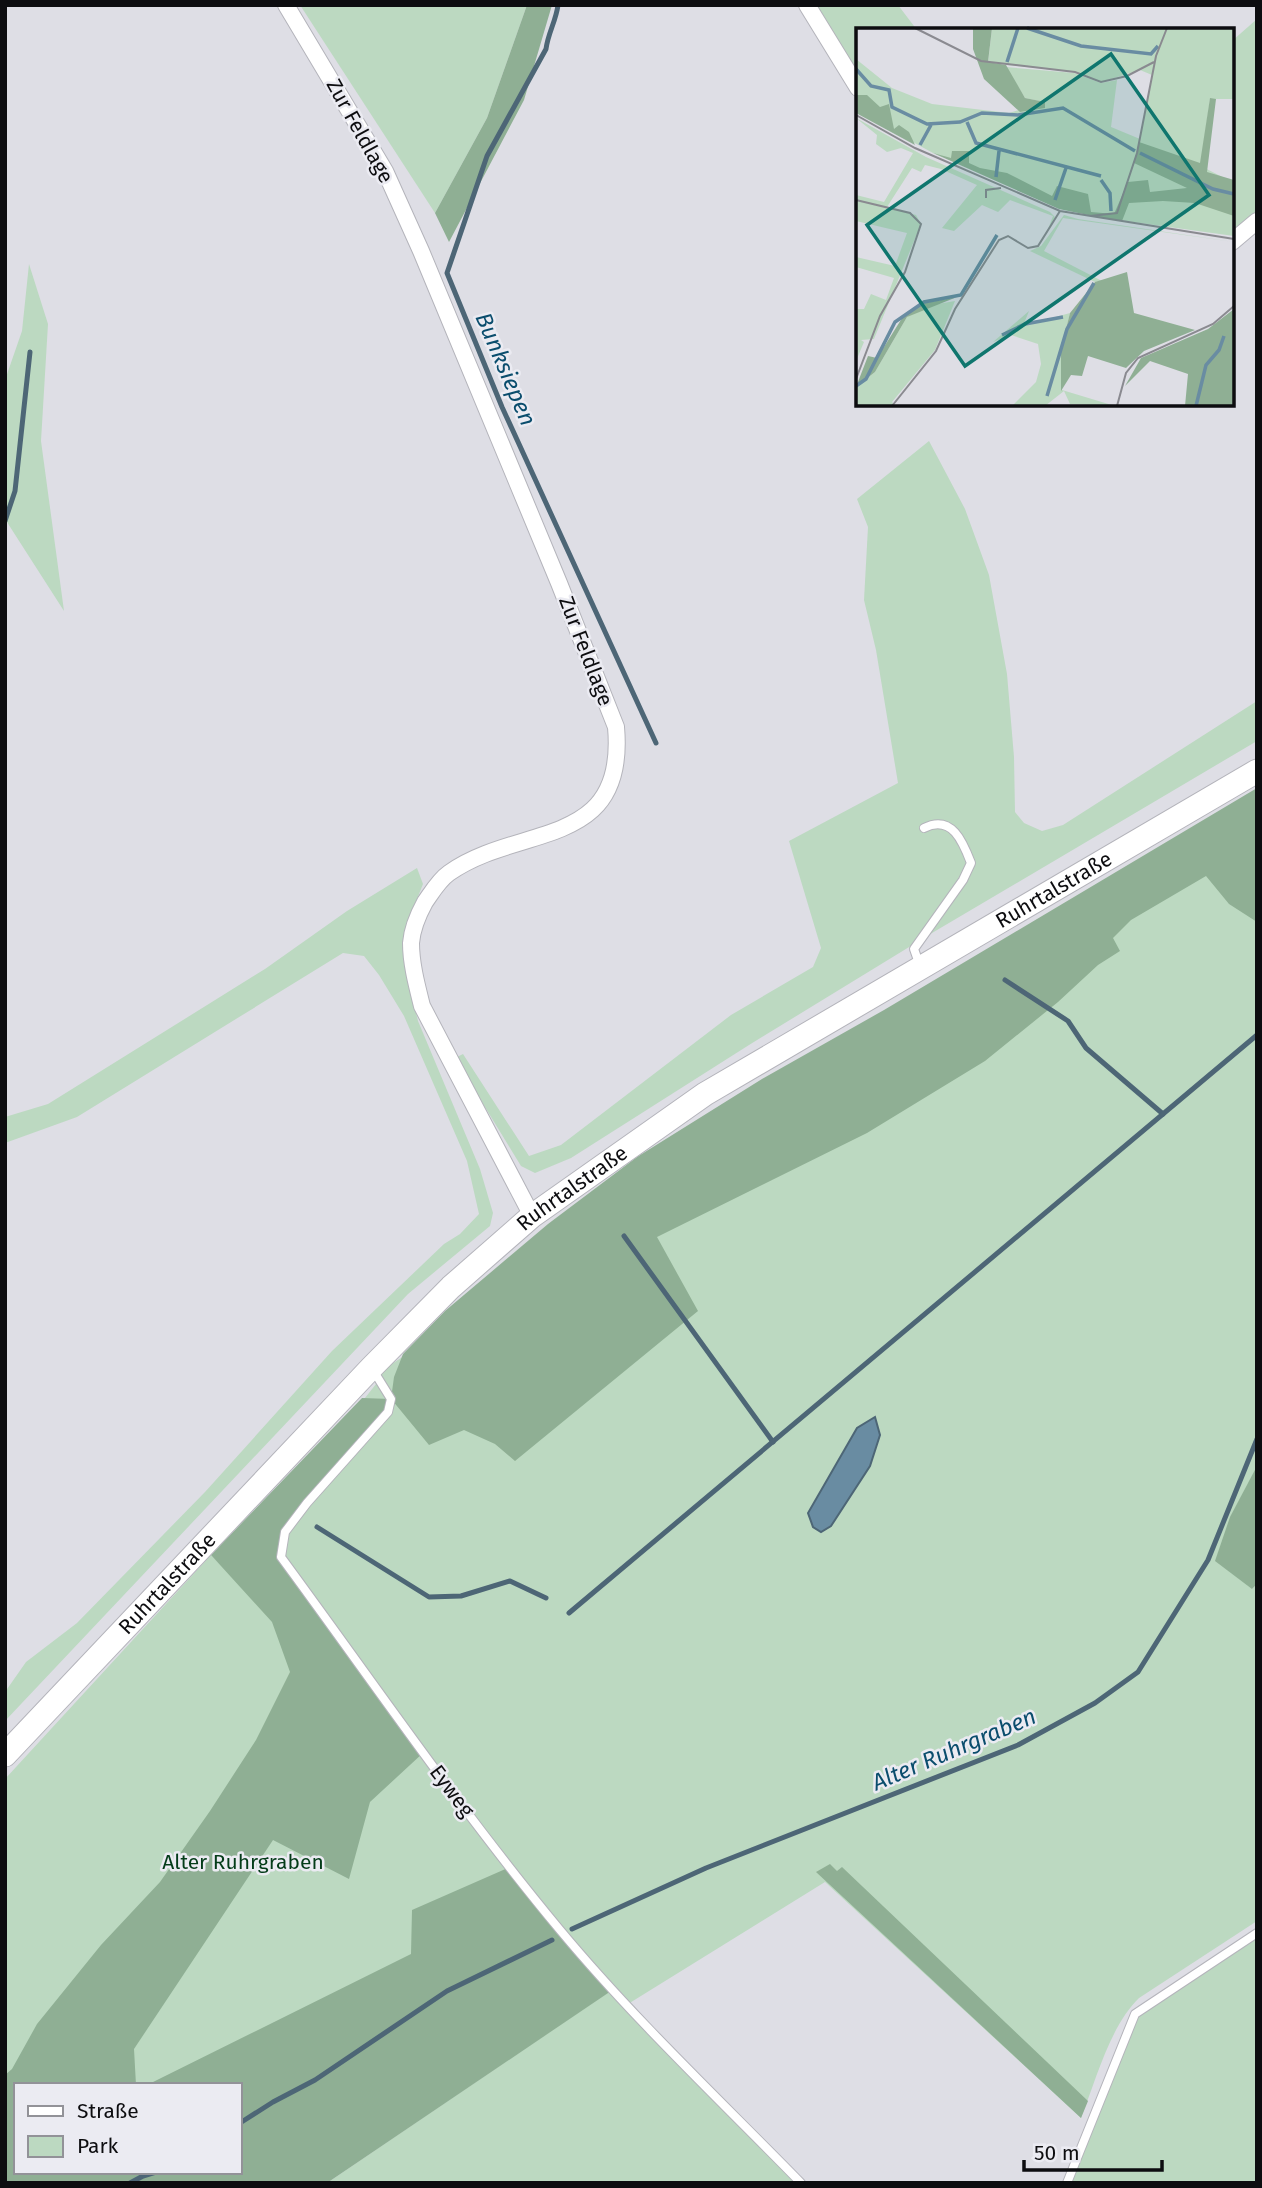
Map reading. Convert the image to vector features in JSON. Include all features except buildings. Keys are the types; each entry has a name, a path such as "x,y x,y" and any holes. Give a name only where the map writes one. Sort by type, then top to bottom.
{"main road":[{"name":"Ruhrtalstraße","path":"5,1755 372,1367 451,1287 532,1216 705,1094 1257,771"}],"street":[{"name":"Zur Feldlage","path":"286,5 347,105 396,194 559,583 616,727 615,766 601,803 583,818 561,829 483,856 448,874 433,890 420,911 411,940 414,972 422,1006 532,1216"},
{"path":"807,5 856,85"},
{"path":"1234,240 1257,220"}],"lane":[{"path":"920,966 914,948 963,880 971,863 964,845 952,828 943,824 925,828"},
{"name":"Eyweg","path":"372,1367 391,1399 388,1412 307,1503 285,1532 281,1557 424,1753 560,1930 643,2021 801,2183"},
{"path":"1068,2183 1135,2014 1257,1933"}],"green space":[{"path":"300,5 527,5 487,118 435,213"},
{"path":"527,5 552,5 524,100 449,242 435,213 487,118"},
{"path":"807,5 898,5 915,28 856,28 856,85"},
{"path":"1257,19 1257,221 1234,240 1234,39"},
{"path":"29,264 48,324 41,441 64,611 5,519 5,380 22,331"},
{"path":"929,441 965,509 989,575 1007,674 1014,757 1015,812 1024,823 1042,831 1063,825 1257,701 1257,741 932,933 571,1158 535,1173 521,1166 455,1058 463,1054 529,1156 561,1145 731,1015 813,967 821,948 789,841 898,783 876,650 864,600 868,527 857,499"},
{"path":"1257,788 1257,922 1229,904 1206,876 1131,920 1113,938 1120,951 1098,965 1058,1002 985,1061 867,1133 657,1237 698,1311 515,1461 495,1444 464,1430 429,1445 392,1400 388,1412 285,1532 281,1557 423,1753 370,1802 349,1879 273,1840 134,2049 136,2083 14,2083 14,2174 242,2174 242,2083 151,2083 411,1954 412,1910 510,1867 614,1989 327,2183 5,2183 5,2075 12,2069 37,2024 101,1945 160,1882 256,1740 290,1672 272,1622 211,1555 362,1398 391,1399 394,1377 403,1354 445,1311 548,1224 637,1157 762,1079 884,1010"},
{"path":"1257,800 1257,1537 1252,1589 1257,1584 1257,1921 1139,1998 1112,2038 1081,2118 825,1882 628,2004 801,2183 327,2183 613,1989 273,2183 5,2183 5,1779 211,1555 219,1563 328,1445 376,1384 384,1369"},
{"path":"417,868 423,884 407,924 403,957 418,1021 480,1169 493,1213 490,1226 408,1294 5,1721 5,1692 26,1662 77,1623 205,1492 332,1351 479,1214 467,1161 404,1016 364,956 343,953 77,1117 5,1143 5,1117 48,1104 265,969 347,911"},
{"path":"1257,1466 1257,1584 1252,1589 1215,1561 1230,1517"},
{"path":"830,1864 837,1871 842,1867 1088,2101 1081,2118 816,1872"},
{"path":"1257,1933 1257,2183 1067,2183 1135,2014"}],"water":[{"path":"875,1417 880,1435 870,1466 831,1526 821,1532 813,1527 808,1513 857,1428"}],"waterway":[{"name":"Bunksiepen","path":"558,5 546,49 487,156 447,273 502,407 656,743"},
{"path":"5,521 15,491 30,352"},
{"path":"1005,980 1068,1021 1086,1048 1163,1114"},
{"path":"569,1613 1257,1035"},
{"path":"624,1236 773,1442"},
{"name":"Alter Ruhrgraben","path":"572,1929 706,1868 1018,1745 1095,1703 1138,1672 1208,1560 1257,1439"},
{"path":"317,1527 429,1597 461,1596 510,1581 546,1598"},
{"name":"Alter Ruhrgraben","path":"242,2122 315,2080 447,1991 552,1940"},
{"name":"Alter Ruhrgraben","path":"130,2183 150,2174"}]}
